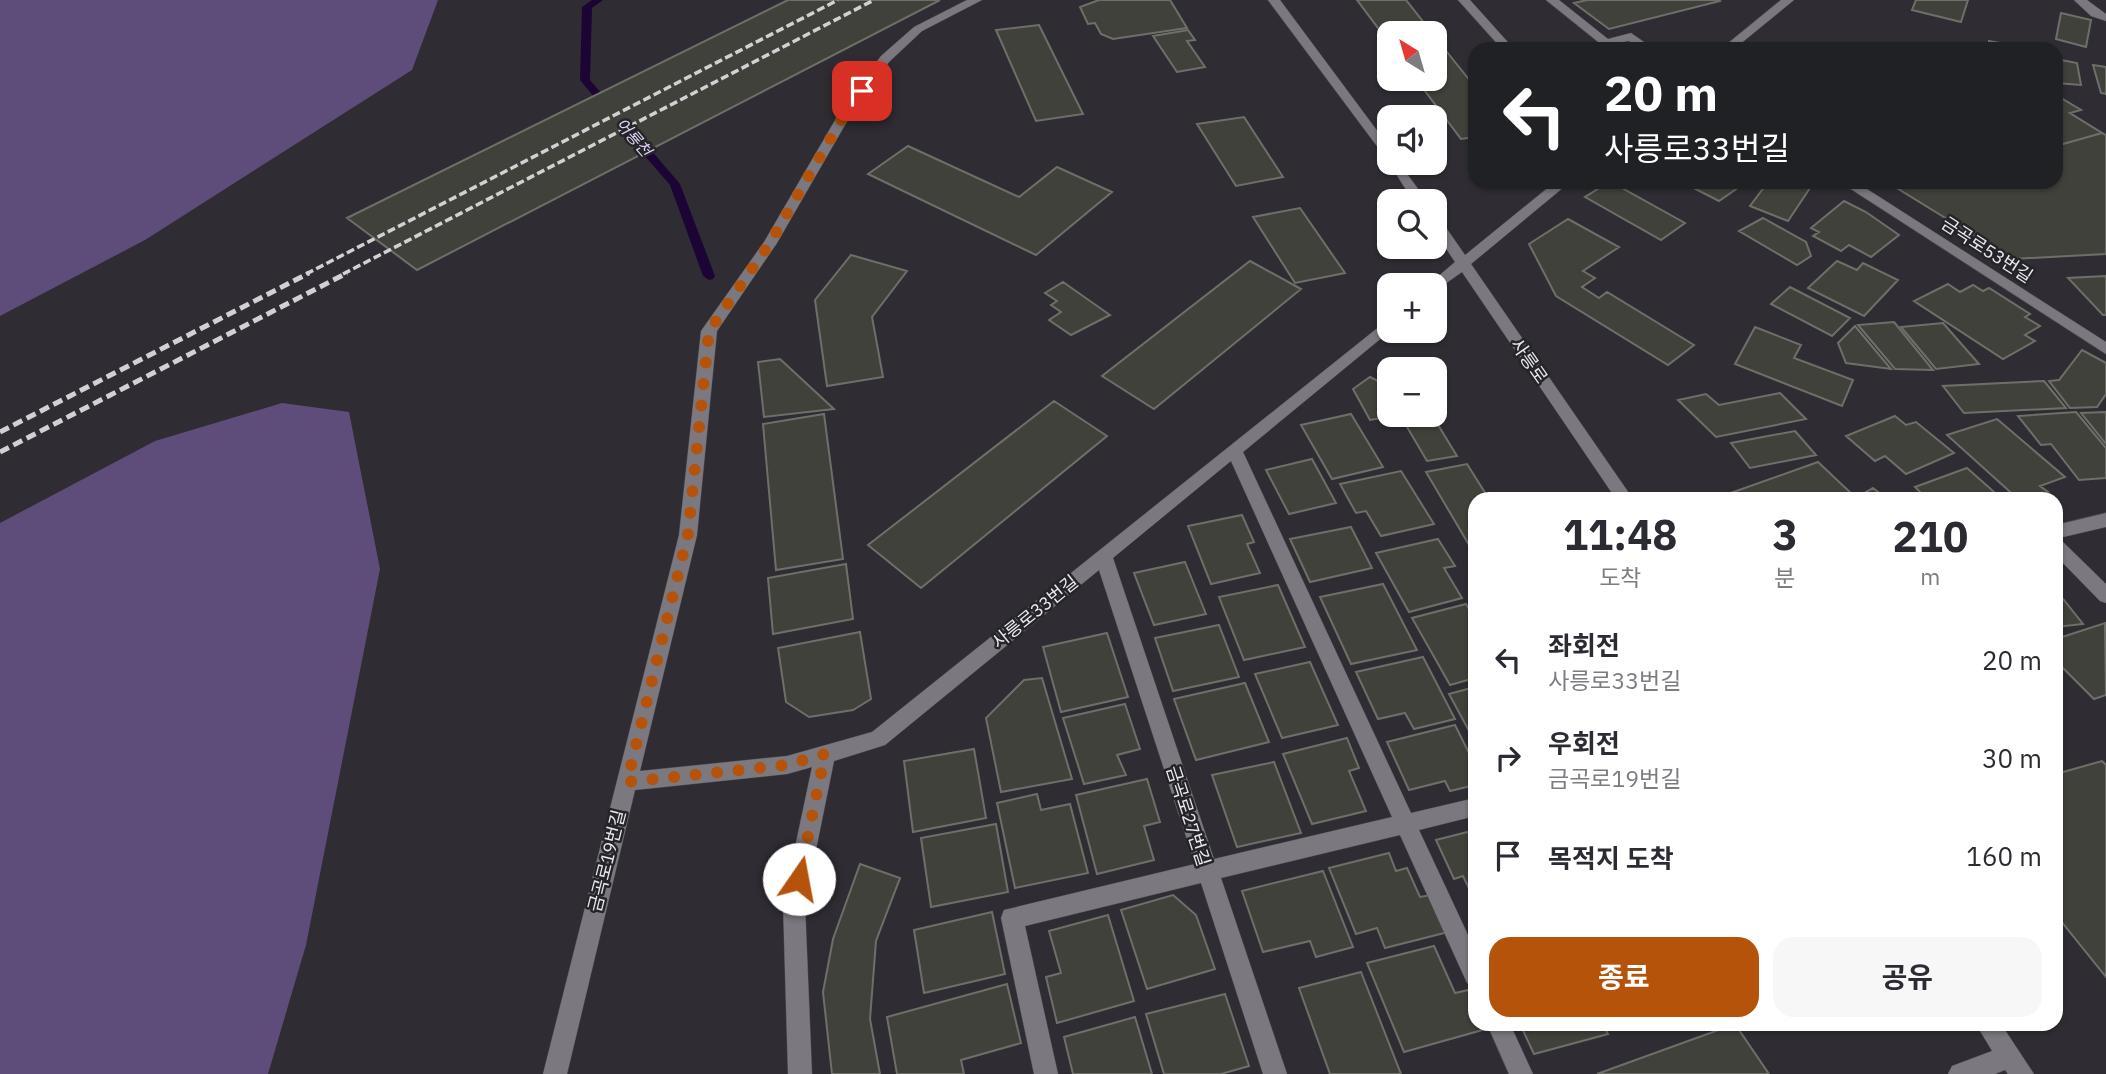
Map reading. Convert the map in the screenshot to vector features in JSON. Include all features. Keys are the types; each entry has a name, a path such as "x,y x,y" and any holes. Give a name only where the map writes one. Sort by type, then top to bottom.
{"street":[{"name":"금곡로19번길","path":"555,1074 688,534 709,331 770,243 847,110 885,59 918,29 976,0"},
{"path":"1273,0 1377,140"},
{"path":"1464,0 1502,42"},
{"path":"1552,0 1604,42"},
{"path":"1736,42 1787,0"},
{"path":"2080,0 2095,14 2106,18"},
{"path":"1609,42 1631,37 1638,42"},
{"path":"1447,276 1554,189"},
{"name":"금곡로53번길","path":"1858,189 2106,349"},
{"name":"사릉로","path":"1447,239 1620,492"},
{"name":"사릉로33번길","path":"627,782 787,765 878,739 1377,334"},
{"path":"1234,450 1468,960"},
{"path":"2063,530 2106,520"},
{"path":"2063,551 2106,596"},
{"name":"금곡로27번길","path":"1103,556 1275,1074"},
{"path":"800,1074 794,904 825,754"},
{"path":"1046,1074 1012,918 1468,809"},
{"path":"1500,1031 1521,1074"},
{"path":"1961,1074 2016,1065 1992,1031"}],"shaded area":[{"path":"0,0 438,0 412,70 145,240 0,316"},
{"path":"282,403 349,412 380,569 306,945 268,1074 0,1074 0,523 155,441"}],"building":[{"path":"788,0 940,0 417,270 347,218"},
{"path":"1099,0 1170,0 1187,28 1113,39 1101,34 1095,23 1088,24 1080,7"},
{"path":"1357,0 1406,0 1423,21 1377,21 1377,27"},
{"path":"1587,0 1720,1 1609,29 1574,3"},
{"path":"1916,0 1968,0 1961,22 1912,10"},
{"path":"2061,13 2091,20 2086,47 2056,39"},
{"path":"1039,25 1083,114 1036,121 996,30"},
{"path":"1188,30 1195,40 1187,41 1205,67 1177,72 1153,36"},
{"path":"1447,52 1468,78 1468,138 1461,139 1447,120 1447,105 1436,105 1425,91 1447,91"},
{"path":"2063,60 2077,63 2081,85 2063,84"},
{"path":"2093,65 2106,67 2106,94 2101,93"},
{"path":"2063,99 2081,110 2070,113 2102,133 2063,144"},
{"path":"1244,117 1283,177 1236,186 1197,124"},
{"path":"2102,133 2106,135 2106,254 2012,259 1898,189 2063,189 2063,144"},
{"path":"908,146 1019,197 1057,167 1112,192 1036,255 868,174"},
{"path":"1598,189 1624,189 1685,223 1661,240 1585,197"},
{"path":"1696,189 1736,189 1719,201"},
{"path":"1763,189 1809,189 1788,221 1750,206"},
{"path":"1844,201 1866,212 1899,235 1871,257 1849,245 1841,251 1813,236 1819,232 1811,228"},
{"path":"1300,208 1345,273 1295,283 1253,217"},
{"path":"1763,218 1806,242 1811,256 1797,265 1739,231"},
{"path":"1568,219 1619,247 1583,271 1595,278 1582,287 1599,298 1607,292 1694,345 1668,365 1556,296 1529,244"},
{"path":"851,255 907,271 872,317 883,377 827,386 815,300"},
{"path":"1250,261 1301,289 1154,409 1102,376"},
{"path":"1837,261 1857,270 1863,263 1898,280 1864,316 1808,288"},
{"path":"2106,276 2106,315 2103,315 2068,278"},
{"path":"1063,282 1110,315 1071,335 1049,320 1061,312 1051,305 1057,301 1045,293"},
{"path":"1948,284 1960,292 1973,285 1983,291 1989,288 2030,314 2025,317 2040,326 2025,335 2035,341 2003,359 1914,301"},
{"path":"1790,287 1850,318 1832,336 1771,304"},
{"path":"1894,322 1933,370 1895,369 1858,325"},
{"path":"1943,323 1979,364 1936,369 1901,327"},
{"path":"1855,326 1891,369 1846,363 1838,343"},
{"path":"1755,327 1801,345 1794,358 1853,380 1842,406 1735,364"},
{"path":"2082,350 2106,363 2106,394 2097,407 2070,408 2049,381 2059,380"},
{"path":"780,359 834,409 764,417 758,362"},
{"path":"1370,377 1377,380 1377,419 1370,420 1353,389"},
{"path":"2044,381 2066,408 1964,413 1943,386"},
{"path":"1780,393 1806,419 1716,437 1678,400 1706,394 1719,405"},
{"path":"1054,401 1107,436 921,588 868,545"},
{"path":"2076,412 2106,448 2106,478 2079,480 2051,444 2041,445 2018,416"},
{"path":"2106,412 2106,444 2081,413"},
{"path":"824,414 843,559 776,570 763,424"},
{"path":"1351,414 1383,467 1332,479 1301,425"},
{"path":"1895,416 1906,425 1916,422 1954,453 1906,474 1885,456 1875,461 1846,436"},
{"path":"1997,419 2065,477 2040,486 2048,492 2010,492 1947,435"},
{"path":"1407,427 1439,427 1457,456 1427,461"},
{"path":"1795,431 1816,455 1750,468 1731,443"},
{"path":"1312,459 1336,503 1289,514 1266,470"},
{"path":"1818,462 1850,492 1733,492"},
{"path":"1467,464 1485,492 1468,492 1468,543 1426,472"},
{"path":"1967,468 1994,492 1920,492 1915,487"},
{"path":"1401,471 1434,524 1381,536 1366,511 1356,513 1340,484"},
{"path":"1242,515 1254,542 1247,544 1260,573 1211,584 1188,526"},
{"path":"1351,527 1372,568 1310,582 1290,539"},
{"path":"1438,539 1455,566 1444,568 1462,598 1409,612 1376,553"},
{"path":"1185,562 1206,614 1154,625 1134,573"},
{"path":"846,564 853,619 773,634 768,578"},
{"path":"1383,584 1417,650 1351,664 1320,597"},
{"path":"1278,585 1305,647 1244,660 1219,597"},
{"path":"2063,599 2083,624 2063,626"},
{"path":"1466,604 1468,680 1450,685 1412,618"},
{"path":"2105,623 2106,695 2094,699 2063,668 2063,637"},
{"path":"1219,625 1239,677 1173,691 1155,638"},
{"path":"860,632 871,699 853,710 809,717 786,702 778,648"},
{"path":"1107,633 1128,697 1061,712 1043,647"},
{"path":"1423,657 1455,719 1414,729 1405,713 1378,719 1356,672"},
{"path":"1310,662 1338,725 1282,738 1255,674"},
{"path":"1042,678 1072,779 1001,792 986,718 1024,680"},
{"path":"1245,683 1269,742 1196,760 1174,699"},
{"path":"1468,689 1468,729 1449,694"},
{"path":"1125,704 1140,749 1117,755 1126,775 1084,784 1063,718"},
{"path":"1455,725 1468,751 1468,787 1450,791 1445,781 1409,790 1387,742"},
{"path":"1347,738 1359,768 1349,771 1366,811 1312,824 1283,754"},
{"path":"974,749 986,818 913,832 904,761"},
{"path":"2102,761 2106,765 2106,977 2063,924 2063,772"},
{"path":"1274,762 1301,833 1237,847 1212,775"},
{"path":"1147,779 1160,822 1144,826 1154,860 1097,874 1076,795"},
{"path":"1037,794 1041,810 1070,804 1088,873 1015,888 997,803"},
{"path":"996,824 1008,892 931,907 921,838"},
{"path":"1468,832 1468,886 1463,876 1454,879 1436,840"},
{"path":"1389,853 1396,871 1407,868 1420,897 1431,895 1448,932 1385,948 1377,928 1356,934 1329,868"},
{"path":"860,864 900,878 876,941 870,1019 880,1074 832,1074 823,992 833,939"},
{"path":"1323,871 1353,947 1316,957 1310,941 1263,952 1242,891"},
{"path":"1173,895 1196,915 1215,969 1147,989 1121,910"},
{"path":"992,912 1005,974 924,993 914,930"},
{"path":"1108,915 1134,1001 1057,1023 1046,977 1061,973 1049,931"},
{"path":"1434,946 1455,993 1468,990 1468,1031 1479,1031 1404,1052 1367,963"},
{"path":"1361,972 1401,1074 1330,1074 1299,988"},
{"path":"1007,984 1021,1043 961,1060 964,1074 897,1074 887,1017"},
{"path":"1225,994 1249,1066 1221,1074 1164,1074 1146,1014"},
{"path":"1135,1017 1152,1074 1073,1074 1064,1037"},
{"path":"1523,1031 1606,1031 1608,1034 1534,1054"},
{"path":"1716,1031 1740,1031 1769,1074 1597,1074"}],"waterway":[{"name":"어룡천","path":"598,0 587,7 585,80 608,107"},
{"name":"어룡천","path":"635,138 675,184 709,276"}],"railway":[{"path":"306,274 838,0"},
{"path":"343,274 874,0"},
{"path":"0,432 309,273"},
{"path":"0,452 347,273"}],"route":[{"path":"799,879 825,754 787,765 627,782 688,534 709,331 770,243 847,110 862,91"}]}
